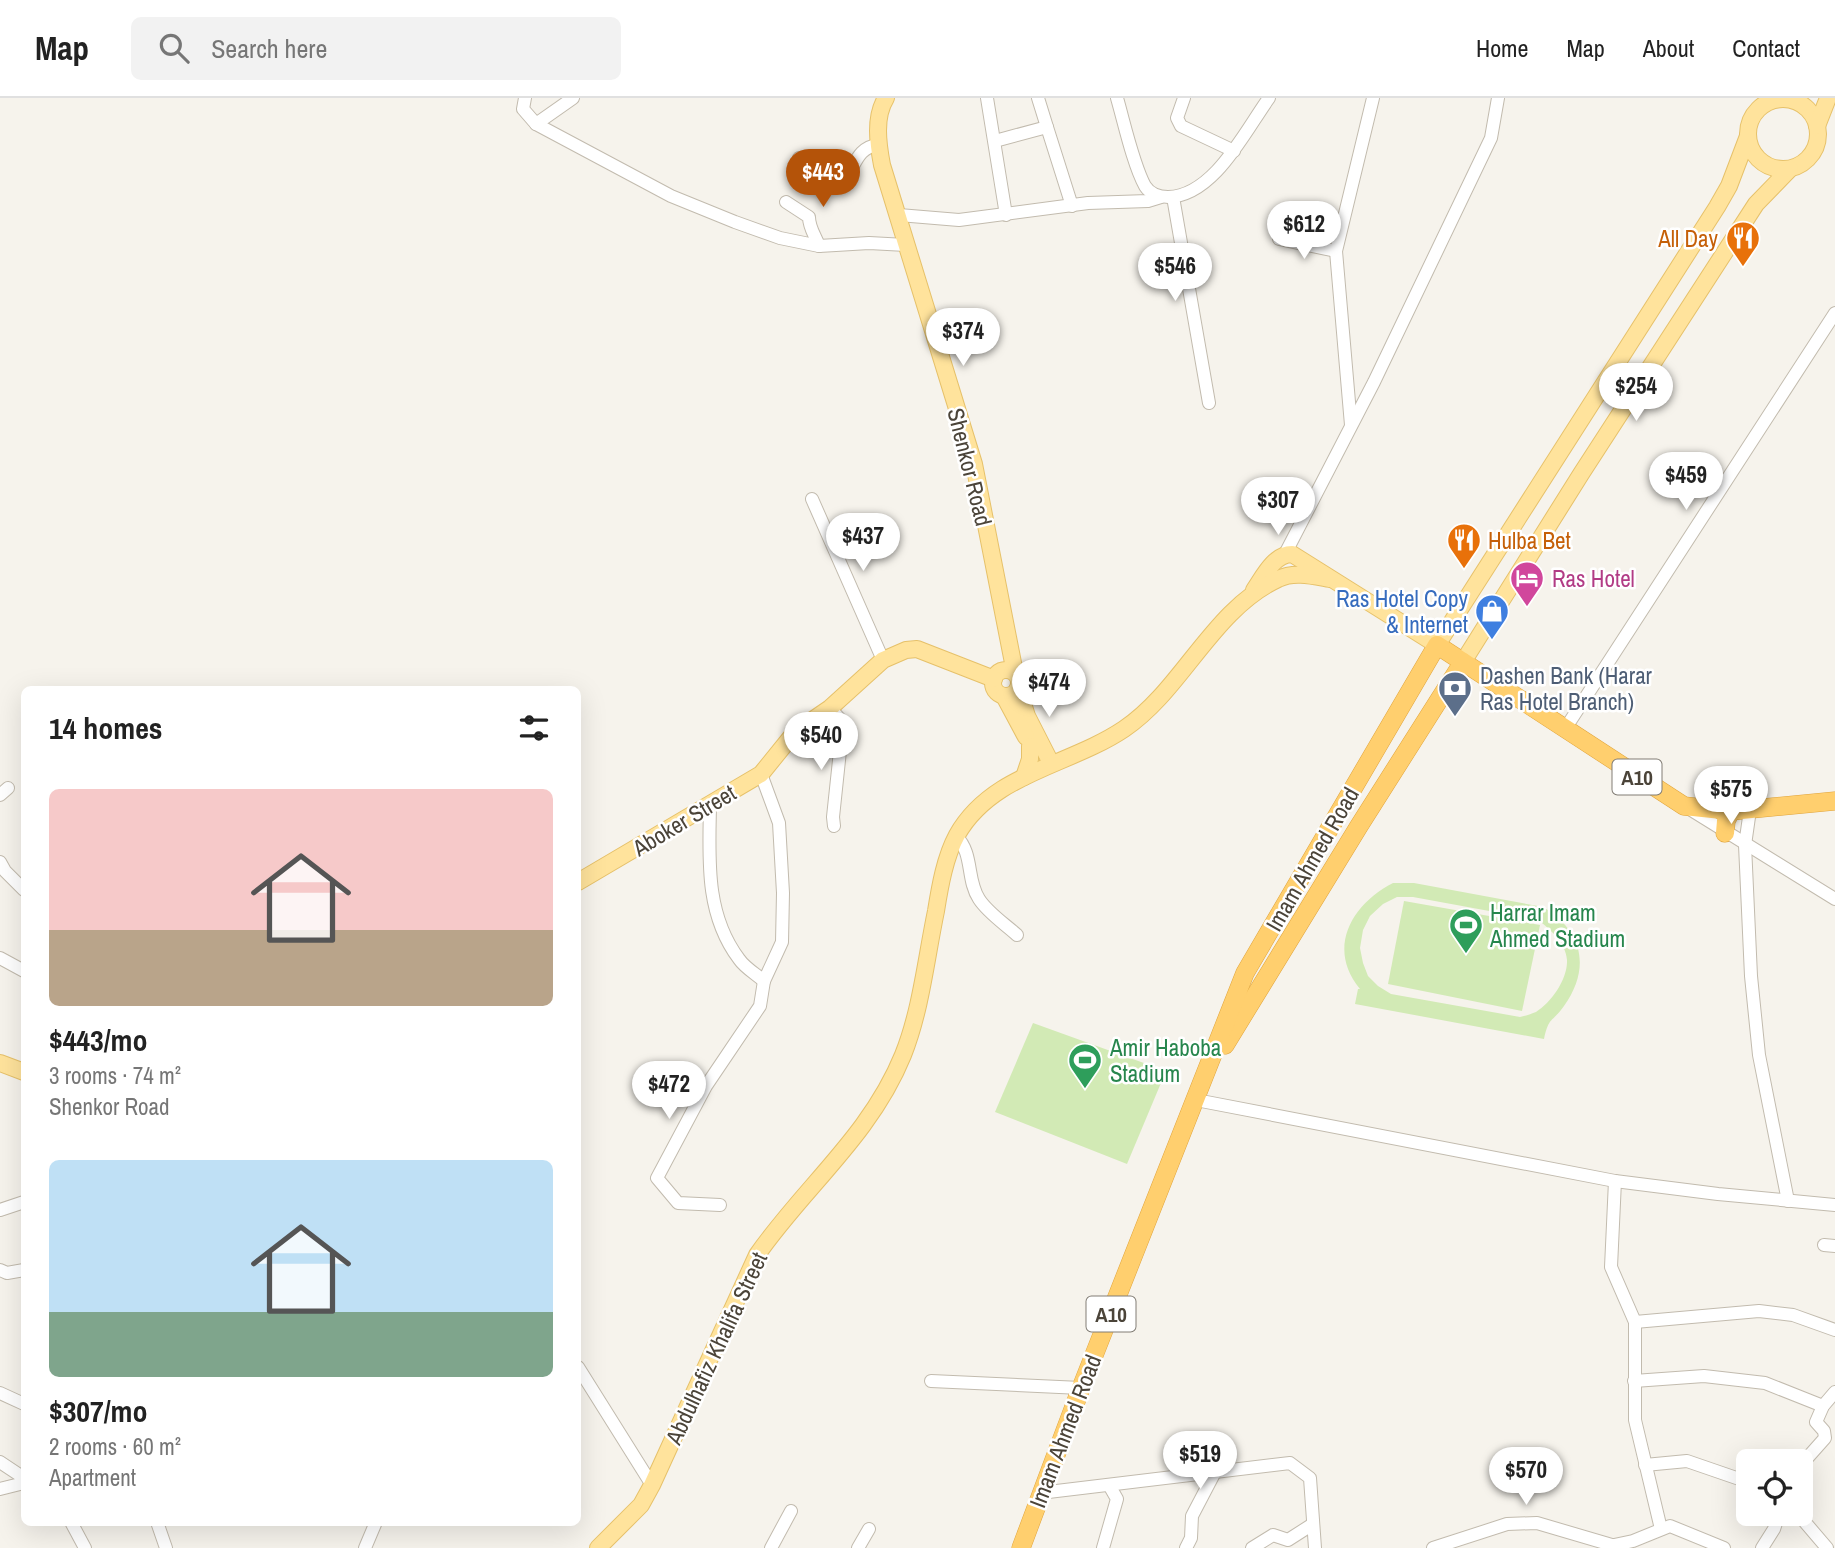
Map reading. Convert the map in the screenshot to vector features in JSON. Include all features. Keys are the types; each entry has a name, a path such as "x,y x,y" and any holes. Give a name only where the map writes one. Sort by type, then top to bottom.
{"highway":[{"name":"A10","path":"1437,645 1684,806 1731,811 1835,801"},
{"name":"Imam Ahmed Road","path":"1021,1548 1040,1493 1245,973 1437,645"},
{"name":"Imam Ahmed Road","path":"1203,1080 1464,662"},
{"path":"1725,833 1726,821 1731,811"}],"main road":[{"path":"1464,662 1581,474 1756,204 1790,169 1809,157 1815,148 1817,126 1812,116 1796,102 1775,99 1755,113 1749,124 1750,147 1766,165 1777,169 1790,169"},
{"name":"Shenkor Road","path":"880,100 878,145 882,165 974,464 1006,636 1007,681"},
{"path":"1817,126 1829,100"},
{"path":"1247,600 1271,567 1285,554 1292,554 1437,645 1729,186 1748,136"},
{"path":"1646,317 1672,334"},
{"path":"1555,458 1581,474"},
{"path":"1482,573 1509,589"},
{"path":"1247,600 1280,578 1306,575 1330,579"},
{"name":"Abdulhafiz Khalifa Street","path":"597,1548 641,1506 757,1255 867,1123 888,1089 915,1020 939,895 956,836 972,814 988,800 1046,765 1117,733 1146,711 1230,615 1247,600"},
{"name":"Aboker Street","path":"581,881 761,774 795,732 830,708 883,660 906,650 916,649 1007,681"},
{"path":"1007,681 1046,765"},
{"path":"1035,743 1074,754"},
{"path":"1024,777 1035,743"},
{"path":"0,1063 21,1071"}],"street":[{"path":"525,98 523,109 536,124 671,195 735,222 780,238 819,246 869,243 906,245"},
{"path":"536,124 573,98"},
{"path":"987,98 1006,215"},
{"path":"1038,98 1072,206"},
{"path":"1117,98 1146,187 1167,197"},
{"path":"1184,98 1177,118 1181,126 1234,151"},
{"path":"899,215 959,219 1167,197 1207,182 1234,151 1269,98"},
{"path":"1352,427 1336,251 1373,98"},
{"path":"1285,554 1352,427 1491,138 1498,98"},
{"path":"995,141 1048,127"},
{"path":"799,158 839,181 844,181 862,150 878,145"},
{"path":"1167,197 1209,403"},
{"path":"786,202 808,217 819,246"},
{"path":"1279,239 1336,251"},
{"path":"1565,729 1835,313"},
{"path":"812,499 883,660"},
{"path":"830,708 839,718 842,732 834,826"},
{"path":"720,1205 678,1203 657,1178 706,1086 760,1006 764,981 782,943 783,893 779,822 761,774"},
{"path":"710,806 712,900 721,929 740,961 764,981"},
{"path":"1684,806 1835,899"},
{"path":"1750,810 1745,845 1751,976 1759,1055 1788,1202"},
{"path":"956,836 965,845 972,881 979,899 1017,935"},
{"path":"0,862 5,872 21,887"},
{"path":"0,958 21,969"},
{"path":"1196,1100 1615,1181 1788,1202 1835,1205"},
{"path":"1615,1181 1611,1267 1635,1322 1635,1420 1661,1529"},
{"path":"0,1210 21,1203"},
{"path":"0,1270 7,1273 21,1271"},
{"path":"1635,1322 1759,1311 1793,1315 1835,1329"},
{"path":"581,1372 652,1485"},
{"path":"1634,1381 1704,1376 1765,1383 1823,1406"},
{"path":"931,1381 1081,1388"},
{"path":"1816,1422 1823,1406 1835,1392"},
{"path":"0,1393 21,1403"},
{"path":"1816,1422 1835,1434"},
{"path":"1813,1452 1825,1438 1824,1431 1816,1422"},
{"path":"1645,1465 1687,1461 1736,1478"},
{"path":"0,1462 21,1479"},
{"path":"1040,1493 1290,1463 1310,1478 1315,1548"},
{"path":"1186,1548 1191,1538 1192,1516 1215,1472"},
{"path":"0,1489 21,1482"},
{"path":"1103,1548 1117,1499 1110,1485"},
{"path":"771,1548 791,1511"},
{"path":"1433,1548 1507,1524 1537,1523 1618,1547 1670,1526 1724,1548"},
{"path":"1252,1548 1273,1535 1288,1540 1313,1524"},
{"path":"73,1526 85,1548"},
{"path":"158,1526 166,1548"},
{"path":"365,1548 374,1526"},
{"path":"1762,1548 1775,1526"},
{"path":"1808,1526 1827,1548"},
{"path":"859,1548 869,1529"}],"green space":[{"path":"1393,883 1414,883 1543,907 1556,917 1567,927 1574,939 1580,964 1572,992 1549,1023 1544,1039 1355,1004 1360,989 1350,974 1345,958 1348,928 1366,903","holes":["1397,897 1413,897 1538,920 1557,937 1566,954 1567,967 1558,990 1542,1008 1520,1017 1391,994 1378,986 1368,976 1363,963 1360,948 1363,930 1370,916 1383,904"]},
{"path":"1404,901 1540,925 1522,1011 1388,984"},
{"path":"1033,1023 1166,1071 1127,1164 995,1112"}],"place":[{"name":"All Day","path":"1743,268"},
{"name":"Hulba Bet","path":"1464,570"},
{"name":"Ras Hotel","path":"1527,608"},
{"name":"Ras Hotel Copy & Internet","path":"1492,641"},
{"name":"Dashen Bank (Harar Ras Hotel Branch)","path":"1455,718"},
{"name":"Harrar Imam Ahmed Stadium","path":"1466,955"},
{"name":"Amir Haboba Stadium","path":"1085,1090"}]}
